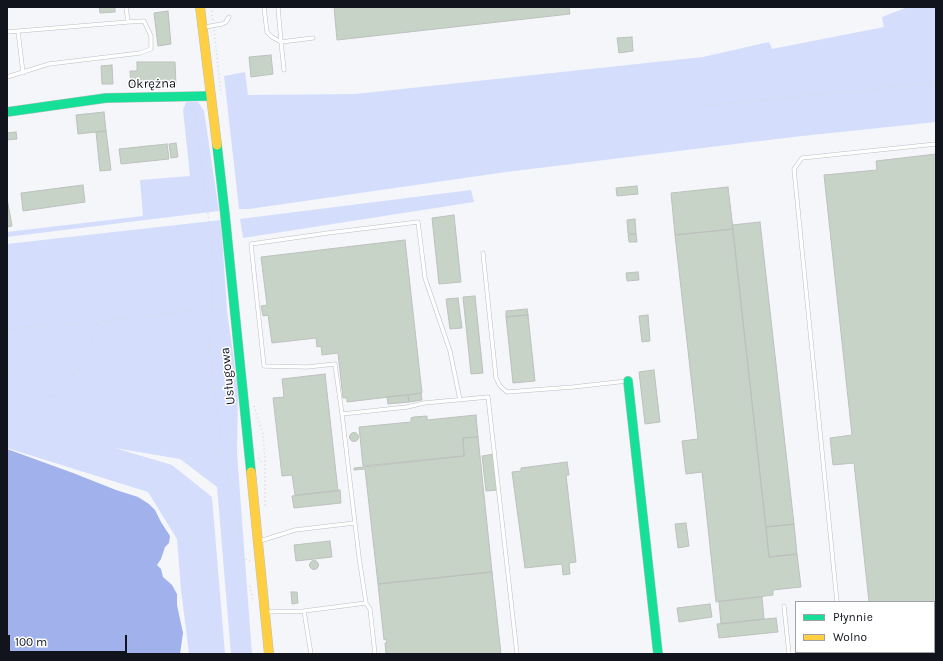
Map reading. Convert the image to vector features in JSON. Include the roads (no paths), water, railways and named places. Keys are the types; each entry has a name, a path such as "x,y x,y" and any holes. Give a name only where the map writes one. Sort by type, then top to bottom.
{"street":[{"path":"200,7 210,96"},
{"name":"Okrężna","path":"7,112 106,98 210,96"},
{"name":"Usługowa","path":"210,96 225,215 266,612 269,654"},
{"path":"628,381 658,654"}],"lane":[{"path":"126,7 128,22"},
{"path":"264,7 267,32 272,37 281,42 313,38"},
{"path":"278,7 284,70"},
{"path":"202,28 222,24 226,22 229,17"},
{"path":"7,32 144,20 152,36 151,49 140,53 49,64 7,77"},
{"path":"18,31 22,73"},
{"path":"837,601 794,168 802,158 936,144"},
{"path":"375,654 370,609 366,603 354,523 335,364 307,367 264,366 251,244 418,222 425,278 450,351 460,400"},
{"path":"482,253 496,378 500,386 506,392 628,381"},
{"path":"342,414 488,397 517,654"},
{"path":"258,541 295,530 354,523"},
{"path":"266,612 304,611 366,603"},
{"path":"784,606 789,654"},
{"path":"304,611 311,654"}],"water":[{"path":"7,449 138,497 155,510 170,536 169,543 165,547 161,559 157,565 161,569 163,577 172,585 177,594 177,605 183,633 180,654 7,654"}]}
